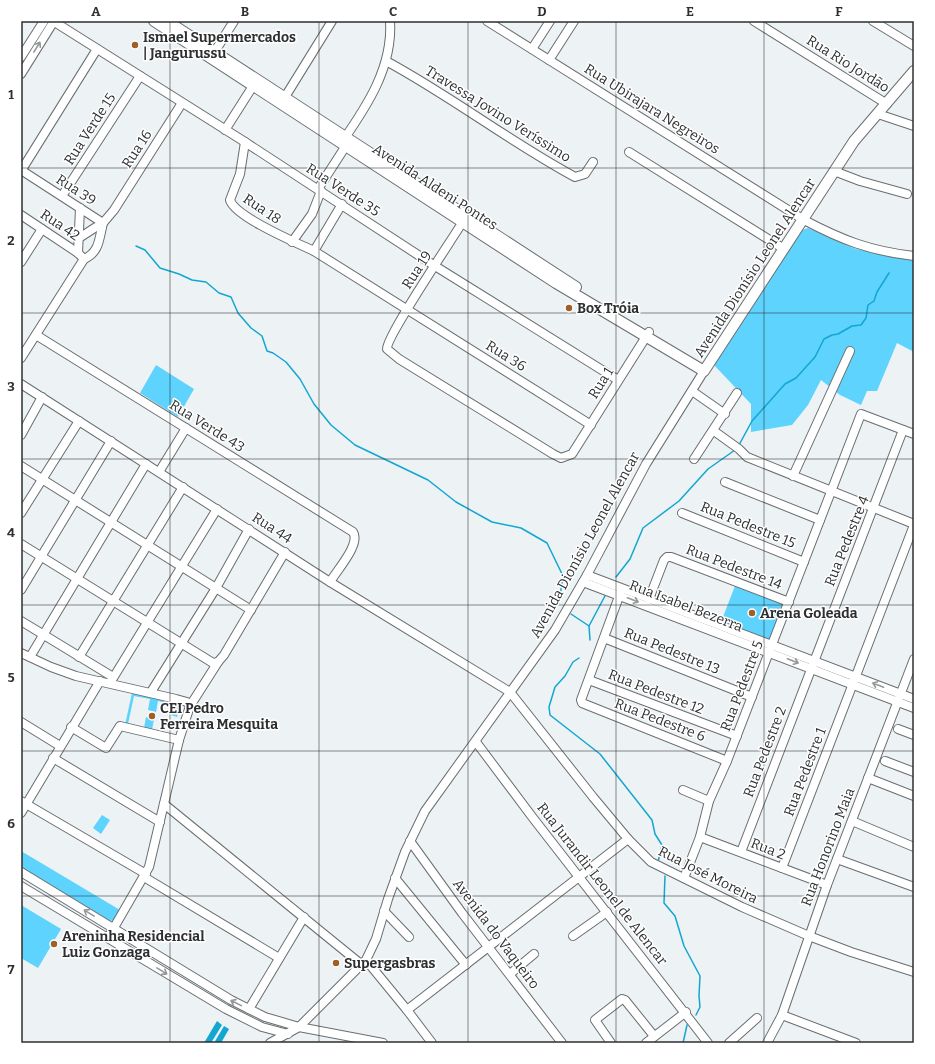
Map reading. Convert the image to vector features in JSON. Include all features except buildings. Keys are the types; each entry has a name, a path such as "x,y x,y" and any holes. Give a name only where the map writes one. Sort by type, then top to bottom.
{"main road":[{"name":"Avenida Aldeni Pontes","path":"154,21 285,97 462,223 556,283 706,368"},
{"name":"Avenida Aldeni Pontes","path":"167,21 253,86 346,141 648,334"},
{"name":"Avenida Dionísio Leonel Alencar","path":"706,368 804,220 854,141 914,71"}],"street":[{"path":"21,57 44,21"},
{"path":"21,74 54,21"},
{"name":"Rua Verde 35","path":"54,21 342,204 435,266 618,380"},
{"path":"212,55 234,21"},
{"path":"285,97 332,21"},
{"path":"292,242 312,214 320,190 378,85 386,61 390,21"},
{"name":"Rua Ubirajara Negreiros","path":"487,21 497,24 549,60 804,220 854,244 886,252 914,256"},
{"path":"532,49 550,21"},
{"path":"549,60 574,21"},
{"name":"Rua Rio Jordão","path":"754,21 887,104"},
{"path":"873,21 914,46"},
{"path":"21,170 97,49"},
{"name":"Travessa Jovino Veríssimo","path":"386,61 476,115 550,163 575,176 585,174 593,162"},
{"name":"Rua Verde 15","path":"62,196 140,76"},
{"path":"225,130 253,86"},
{"name":"Rua 16","path":"114,210 182,103"},
{"name":"Rua Rio Jordão","path":"878,114 914,126"},
{"name":"Rua 18","path":"245,142 240,174 230,197 230,202 234,207 271,232 314,252 406,310"},
{"path":"629,152 784,249"},
{"name":"Rua 39","path":"21,170 80,208 103,225 114,210"},
{"path":"834,171 860,181 907,194"},
{"path":"314,252 342,204"},
{"path":"21,358 81,256 79,238 80,208"},
{"name":"Rua 42","path":"21,215 81,256"},
{"name":"Rua 19","path":"462,223 406,310 387,343 387,349 399,359 561,458 568,456 576,448"},
{"path":"79,238 85,236 96,227 103,225"},
{"path":"81,256 90,256 97,248 103,225"},
{"path":"21,262 42,229"},
{"name":"Rua 36","path":"406,310 591,425"},
{"name":"Rua Verde 43","path":"36,334 350,530 356,537 354,546 330,582"},
{"name":"Rua 1","path":"576,448 648,334"},
{"path":"793,476 850,351"},
{"name":"Avenida Dionísio Leonel Alencar","path":"270,1043 292,1034 364,962 376,939 395,878 410,841 428,806 539,654 585,578 646,464 672,420 706,368"},
{"name":"Rua 44","path":"21,384 217,508 330,582 510,692"},
{"path":"692,391 724,414"},
{"path":"694,459 737,393"},
{"path":"21,435 42,398"},
{"name":"Rua Pedestre 5","path":"684,878 700,837 709,801 752,697 861,414 903,430"},
{"path":"21,513 79,421"},
{"path":"159,472 186,428"},
{"path":"714,430 747,457 914,524"},
{"path":"903,430 914,434"},
{"name":"Rua Pedestre 4","path":"812,664 874,508 903,430"},
{"path":"21,590 77,501 111,441"},
{"path":"30,657 146,464"},
{"path":"21,466 251,610"},
{"path":"725,482 820,520"},
{"path":"79,657 183,487"},
{"path":"111,680 148,623 217,508"},
{"name":"Rua Pedestre 15","path":"682,513 804,562"},
{"name":"Rua Pedestre 1","path":"782,868 914,524"},
{"path":"151,692 216,588 249,529"},
{"path":"21,544 181,644 213,663 218,662"},
{"path":"108,938 145,876 160,822 179,740 190,706 251,610 285,552"},
{"name":"Rua Pedestre 14","path":"649,599 664,560 667,557 671,557 788,602"},
{"name":"Rua Isabel Bezerra","path":"585,578 854,680 899,698 914,708"},
{"path":"589,680 620,592"},
{"name":"Rua Isabel Bezerra","path":"620,592 649,599 770,648"},
{"path":"21,621 79,657 111,680"},
{"name":"Rua Pedestre 13","path":"604,638 752,697"},
{"path":"21,653 63,672 100,680 111,680 184,701 190,706"},
{"name":"Rua Honorino Maia","path":"767,1043 782,1015 827,885 914,659"},
{"name":"Rua Pedestre 2","path":"741,852 812,664"},
{"path":"21,813 24,802 53,758 100,680"},
{"name":"Rua Pedestre 6","path":"589,680 581,700 583,704 727,760"},
{"name":"Rua Pedestre 12","path":"589,680 736,736"},
{"name":"Rua José Moreira","path":"510,692 593,797 647,859 664,869 756,913 809,936 844,950 914,972"},
{"name":"Rua Isabel Bezerra","path":"899,698 914,699"},
{"path":"21,722 60,746"},
{"path":"71,727 106,748 120,726 179,740"},
{"path":"898,729 914,735"},
{"name":"Rua Jurandir Leonel de Alencar","path":"476,742 686,1012 708,1043"},
{"path":"53,758 160,822"},
{"path":"884,761 914,772"},
{"path":"868,778 914,796"},
{"path":"683,790 709,801"},
{"path":"24,802 279,958"},
{"path":"164,804 304,917 364,962 407,1010 432,1043"},
{"path":"852,821 914,847"},
{"name":"Rua 2","path":"700,837 827,885"},
{"path":"407,1010 466,966 488,947 628,839"},
{"name":"Avenida do Vaqueiro","path":"410,841 488,947 562,1043"},
{"path":"837,859 914,887"},
{"path":"21,872 231,1000 265,1017 292,1034"},
{"path":"395,878 466,966"},
{"path":"21,886 226,1009 262,1027 292,1034 383,1043"},
{"path":"384,911 409,937"},
{"path":"573,936 607,912"},
{"path":"249,1009 304,917"},
{"path":"510,974 534,954"},
{"path":"611,1043 595,1022 596,1018 619,1000 625,1000 654,1036"},
{"path":"646,1043 686,1012"},
{"path":"782,1015 856,1043"},
{"path":"729,1043 757,1018"}],"shaded area":[{"path":"808,228 856,249 914,260 914,352 897,343 877,391 867,391 861,405 840,395 821,380 808,405 792,425 751,432 751,404 713,364 802,230"},
{"path":"156,365 194,389 178,417 140,393"},
{"name":"Arena Goleada","path":"735,586 783,604 769,640 721,622"},
{"path":"132,693 178,704 180,707 177,717 171,715 173,704 158,701 156,712 148,710 150,699 134,696 128,724 144,728 146,717 154,719 152,730 125,725"},
{"path":"102,815 110,820 101,834 93,828"},
{"path":"21,851 120,910 114,920 110,921 21,867"},
{"path":"21,905 61,929 38,968 21,958"},
{"path":"217,1021 222,1025 211,1043 204,1043"},
{"path":"224,1026 229,1029 221,1043 214,1043"}],"waterway":[{"path":"136,246 145,250 160,268 192,280 206,282 219,293 231,297 238,313 251,328 262,336 267,351 273,353 286,362 300,379 314,404 331,425 355,445 428,480 456,502 492,522 521,528 547,543 563,576 559,603"},
{"path":"739,445 752,421 785,384 796,378 815,357 824,339 838,334 852,326 861,325 866,318 868,305 874,301 877,292 889,273"},
{"path":"616,577 630,559 643,528 679,501 708,469 735,450"},
{"path":"589,626 606,594"},
{"path":"571,614 589,626 590,640"},
{"path":"579,658 573,662 565,676 555,687 549,707 550,715 600,754 652,820 655,834 662,845 658,862"},
{"path":"665,876 664,903 675,916 684,946 700,976 700,1007 696,1015"},
{"path":"683,1043 687,1025"}],"place":[{"name":"Ismael Supermercados | Jangurussu","path":"135,45"},
{"name":"Box Tróia","path":"569,308"},
{"name":"Arena Goleada","path":"752,613"},
{"name":"CEI Pedro Ferreira Mesquita","path":"152,716"},
{"name":"Areninha Residencial Luiz Gonzaga","path":"54,944"},
{"name":"Supergasbras","path":"336,963"}]}
